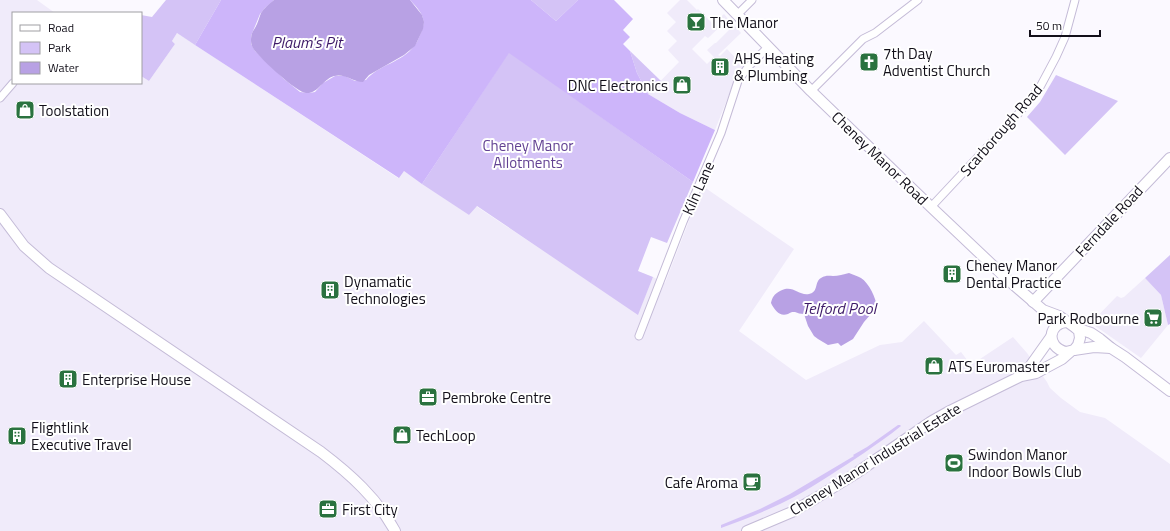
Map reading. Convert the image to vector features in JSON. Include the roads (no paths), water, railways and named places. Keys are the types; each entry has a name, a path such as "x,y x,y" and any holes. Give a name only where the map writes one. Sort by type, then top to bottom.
{"street":[{"name":"Cheney Manor Road","path":"723,0 811,91 931,207 1033,302 1043,310 1059,316 1072,325 1100,338 1111,348 1170,391"},
{"path":"737,15 752,0"},
{"path":"811,91 863,39 875,34 918,0"},
{"name":"Scarborough Road","path":"931,207 1019,113 1040,87 1065,37 1075,0"},
{"name":"Kiln Lane","path":"639,336 678,234 717,145 738,81 748,67 768,47"},
{"path":"0,98 12,84"},
{"name":"Ferndale Road","path":"1033,302 1170,158"},
{"path":"0,214 24,246 49,268 266,414 342,468 360,484 379,506 395,531"},
{"name":"Cheney Manor Road","path":"1043,310 1050,322 1052,334"},
{"path":"1072,351 1078,345 1080,338 1078,331 1072,325 1060,324 1052,334 1053,343 1056,348 1062,352 1072,351 1094,347 1111,348"},
{"name":"Cheney Manor Industrial Estate","path":"1024,375 1040,354 1052,334"},
{"name":"Cheney Manor Industrial Estate","path":"747,531 792,512 854,474 932,421 948,412 1024,375 1036,373 1055,364 1072,351"}],"water":[{"name":"Plaum's Pit","path":"274,0 410,0 422,15 424,22 423,29 415,46 404,55 369,75 363,82 338,75 327,80 314,91 306,93 294,87 278,74 252,46 252,34 261,13"},
{"name":"Telford Pool","path":"849,273 861,278 867,283 874,295 877,307 864,322 853,339 841,346 838,343 828,345 814,336 808,326 804,314 792,312 785,315 780,314 771,303 778,292 785,289 792,289 809,294 814,291 819,280 823,277"}],"place":[{"name":"The Manor","path":"696,22"},
{"name":"7th Day Adventist Church","path":"869,62"},
{"name":"AHS Heating & Plumbing","path":"720,67"},
{"name":"DNC Electronics","path":"682,85"},
{"name":"Toolstation","path":"25,110"},
{"name":"Cheney Manor Dental Practice","path":"952,274"},
{"name":"Dynamatic Technologies","path":"330,290"},
{"name":"Park Rodbourne","path":"1153,318"},
{"name":"ATS Euromaster","path":"934,366"},
{"name":"Enterprise House","path":"68,379"},
{"name":"Pembroke Centre","path":"428,397"},
{"name":"TechLoop","path":"402,435"},
{"name":"Flightlink Executive Travel","path":"17,436"},
{"name":"Swindon Manor Indoor Bowls Club","path":"954,463"},
{"name":"Cafe Aroma","path":"752,482"},
{"name":"First City","path":"328,509"}],"park label":[{"name":"Cheney Manor Allotments","path":"528,154"}]}
